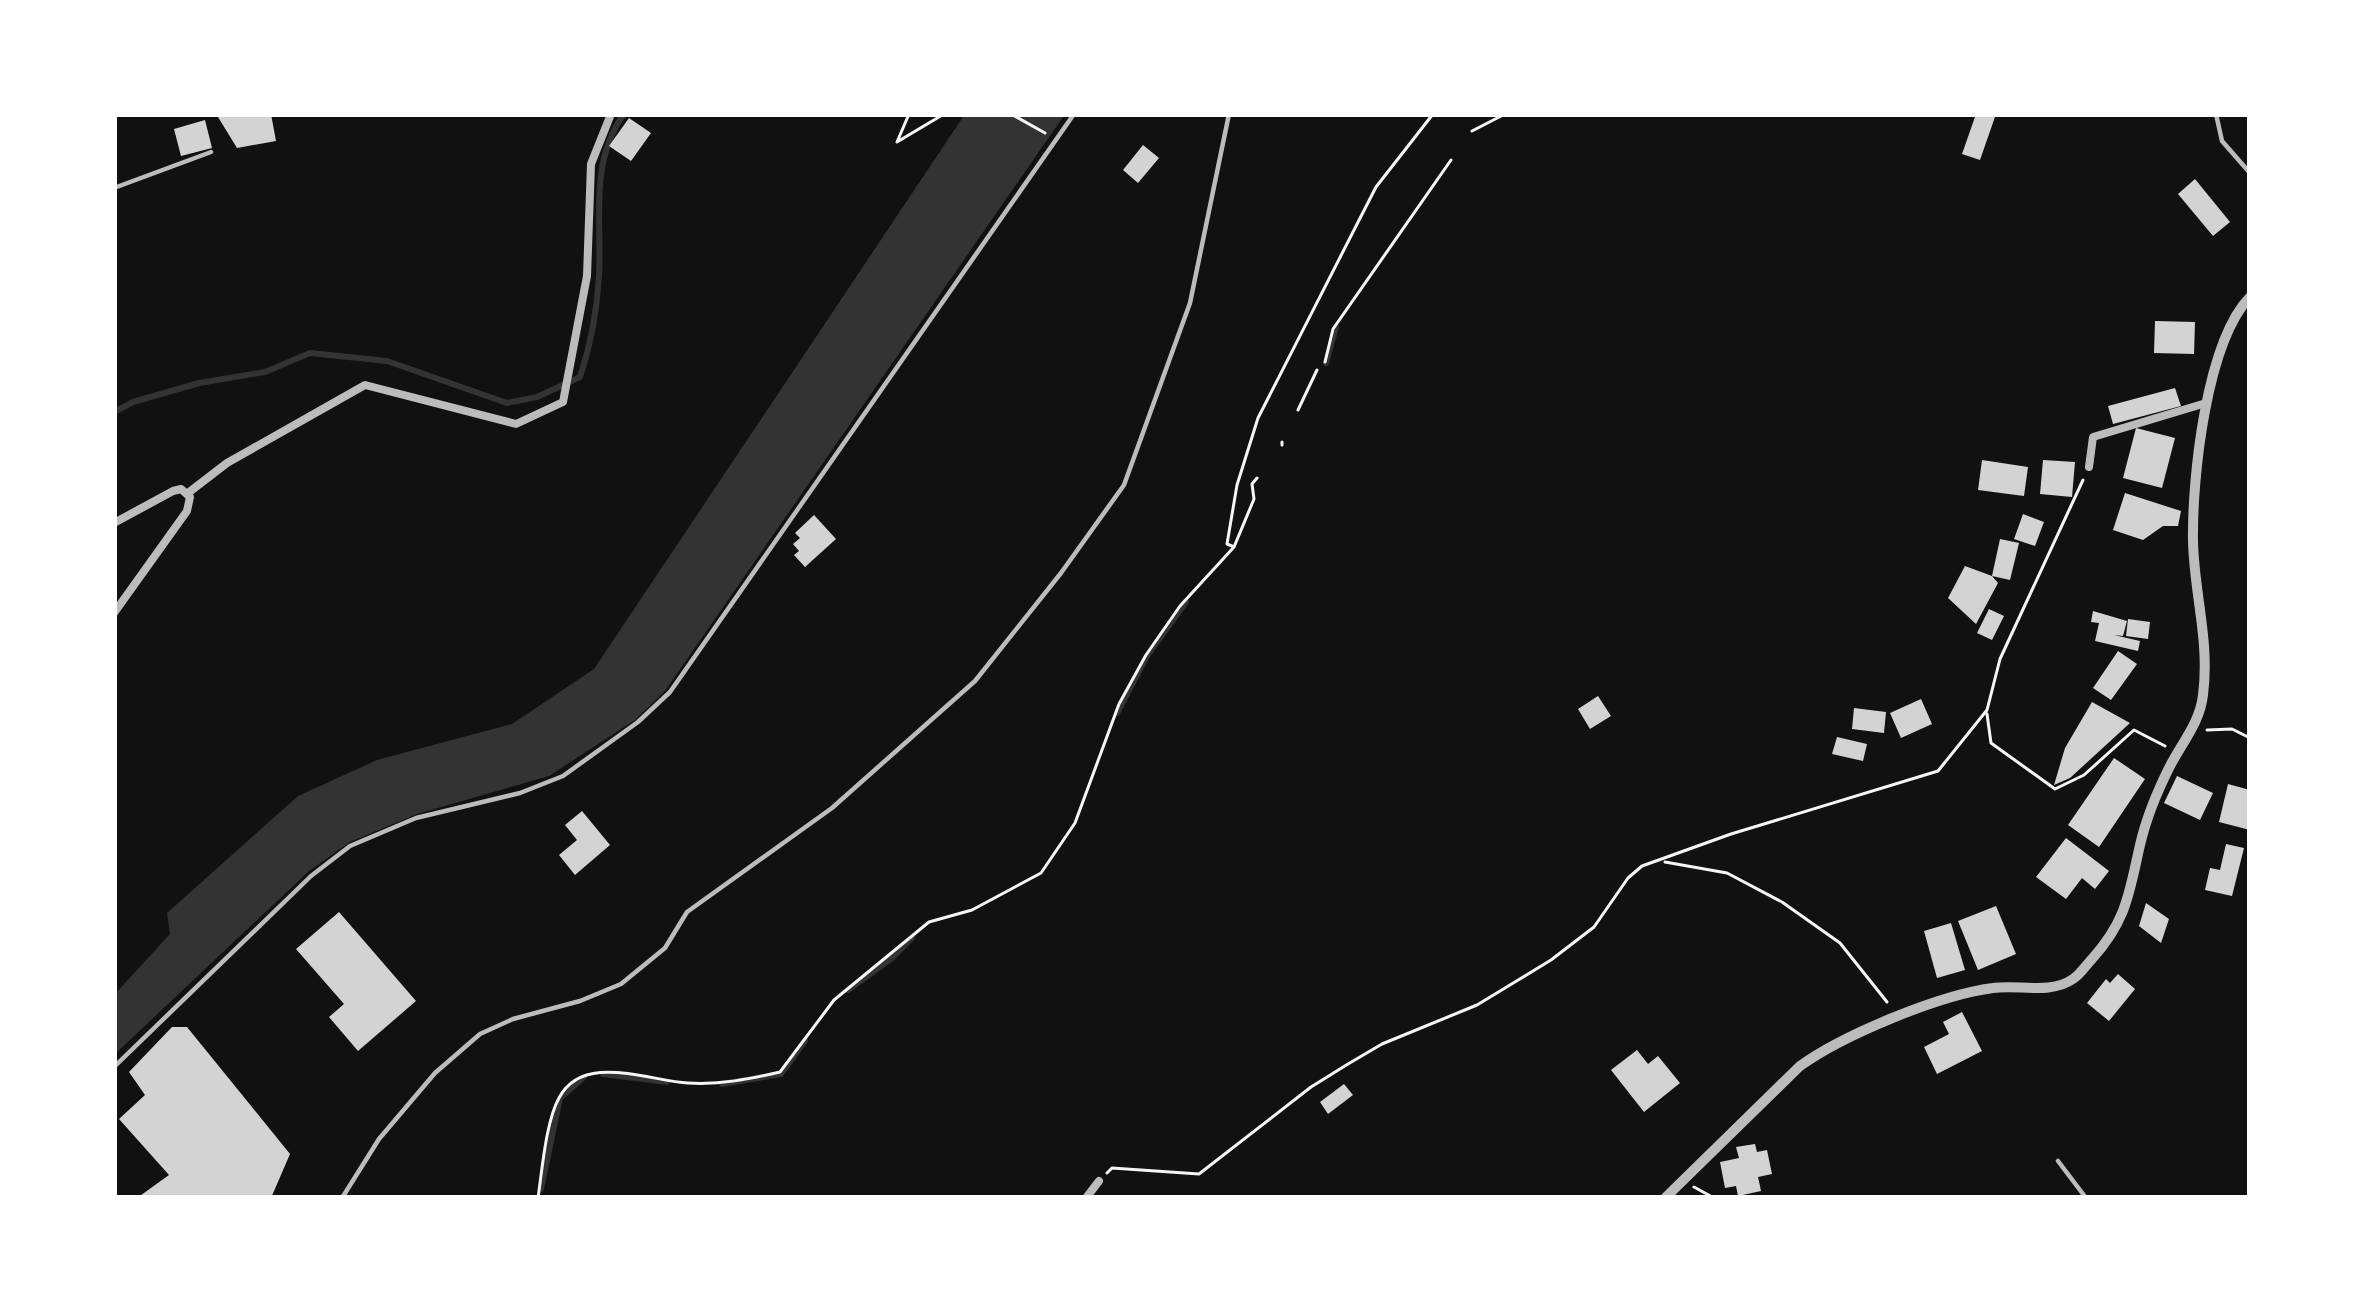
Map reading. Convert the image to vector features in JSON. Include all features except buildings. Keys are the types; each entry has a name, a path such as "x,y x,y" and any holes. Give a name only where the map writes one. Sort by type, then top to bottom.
{"street":[{"path":"114,524 172,491 188,493 227,463 365,386 516,424 563,402 587,276 591,164 611,114"},
{"path":"1665,1198 1800,1066 1825,1048 1900,1017 1994,987 2052,987 2073,979 2097,954 2128,907 2149,818 2203,700 2206,653 2193,546 2194,488 2218,355 2236,314 2250,297"},
{"path":"2089,467 2092,437 2209,403"},
{"path":"114,613 187,511 188,493"},
{"path":"1085,1198 1099,1181"}],"lane":[{"path":"114,1067 311,876 350,846 416,818 520,794 563,776 638,722 670,692 1074,114"},
{"path":"342,1198 380,1139 436,1072 480,1034 621,984 665,948 687,912 832,808 975,681 1124,484 1190,303 1229,114"},
{"path":"2216,114 2222,141 2250,173"},
{"path":"114,188 212,152"},
{"path":"2058,1161 2086,1198"}],"path":[{"path":"909,114 897,142 944,114"},
{"path":"1010,114 1057,140"},
{"path":"1234,547 1227,544 1238,484 1258,418 1376,188 1432,114"},
{"path":"1472,131 1505,114"},
{"path":"1325,362 1333,329 1451,160"},
{"path":"1298,410 1316,372"},
{"path":"2089,467 2000,659 1987,710 1991,743 2056,789 2084,776 2134,730 2178,752"},
{"path":"538,1198 559,1097 581,1076 599,1072 689,1083 736,1082 780,1072 834,1000 928,922 972,910 1041,873 1075,823 1119,704 1146,655 1180,606 1234,547 1257,478"},
{"path":"1099,1181 1112,1168 1199,1174 1330,1075 1382,1044 1477,1005 1551,960 1594,927 1642,866 1938,771 1987,710"},
{"path":"2194,726 2242,731 2250,738"},
{"path":"1662,861 1727,873 1782,902 1840,943 1900,1017"},
{"path":"1682,1180 1714,1198"}],"shaded area":[{"path":"965,114 1065,114 665,691 635,720 549,776 417,814 350,842 309,871 114,1055 114,995 170,934 167,913 298,796 377,760 512,724 594,669"}],"waterway":[{"path":"114,412 199,383 265,372 310,353 387,361 507,403 537,397 580,377 597,302 602,172 613,132 624,114"},
{"path":"1326,363 1336,327"},
{"path":"1117,713 1147,656 1186,602"},
{"path":"848,990 912,938"},
{"path":"722,1084 781,1074 805,1041"},
{"path":"603,1074 667,1082"},
{"path":"541,1189 560,1098 584,1077"}]}
